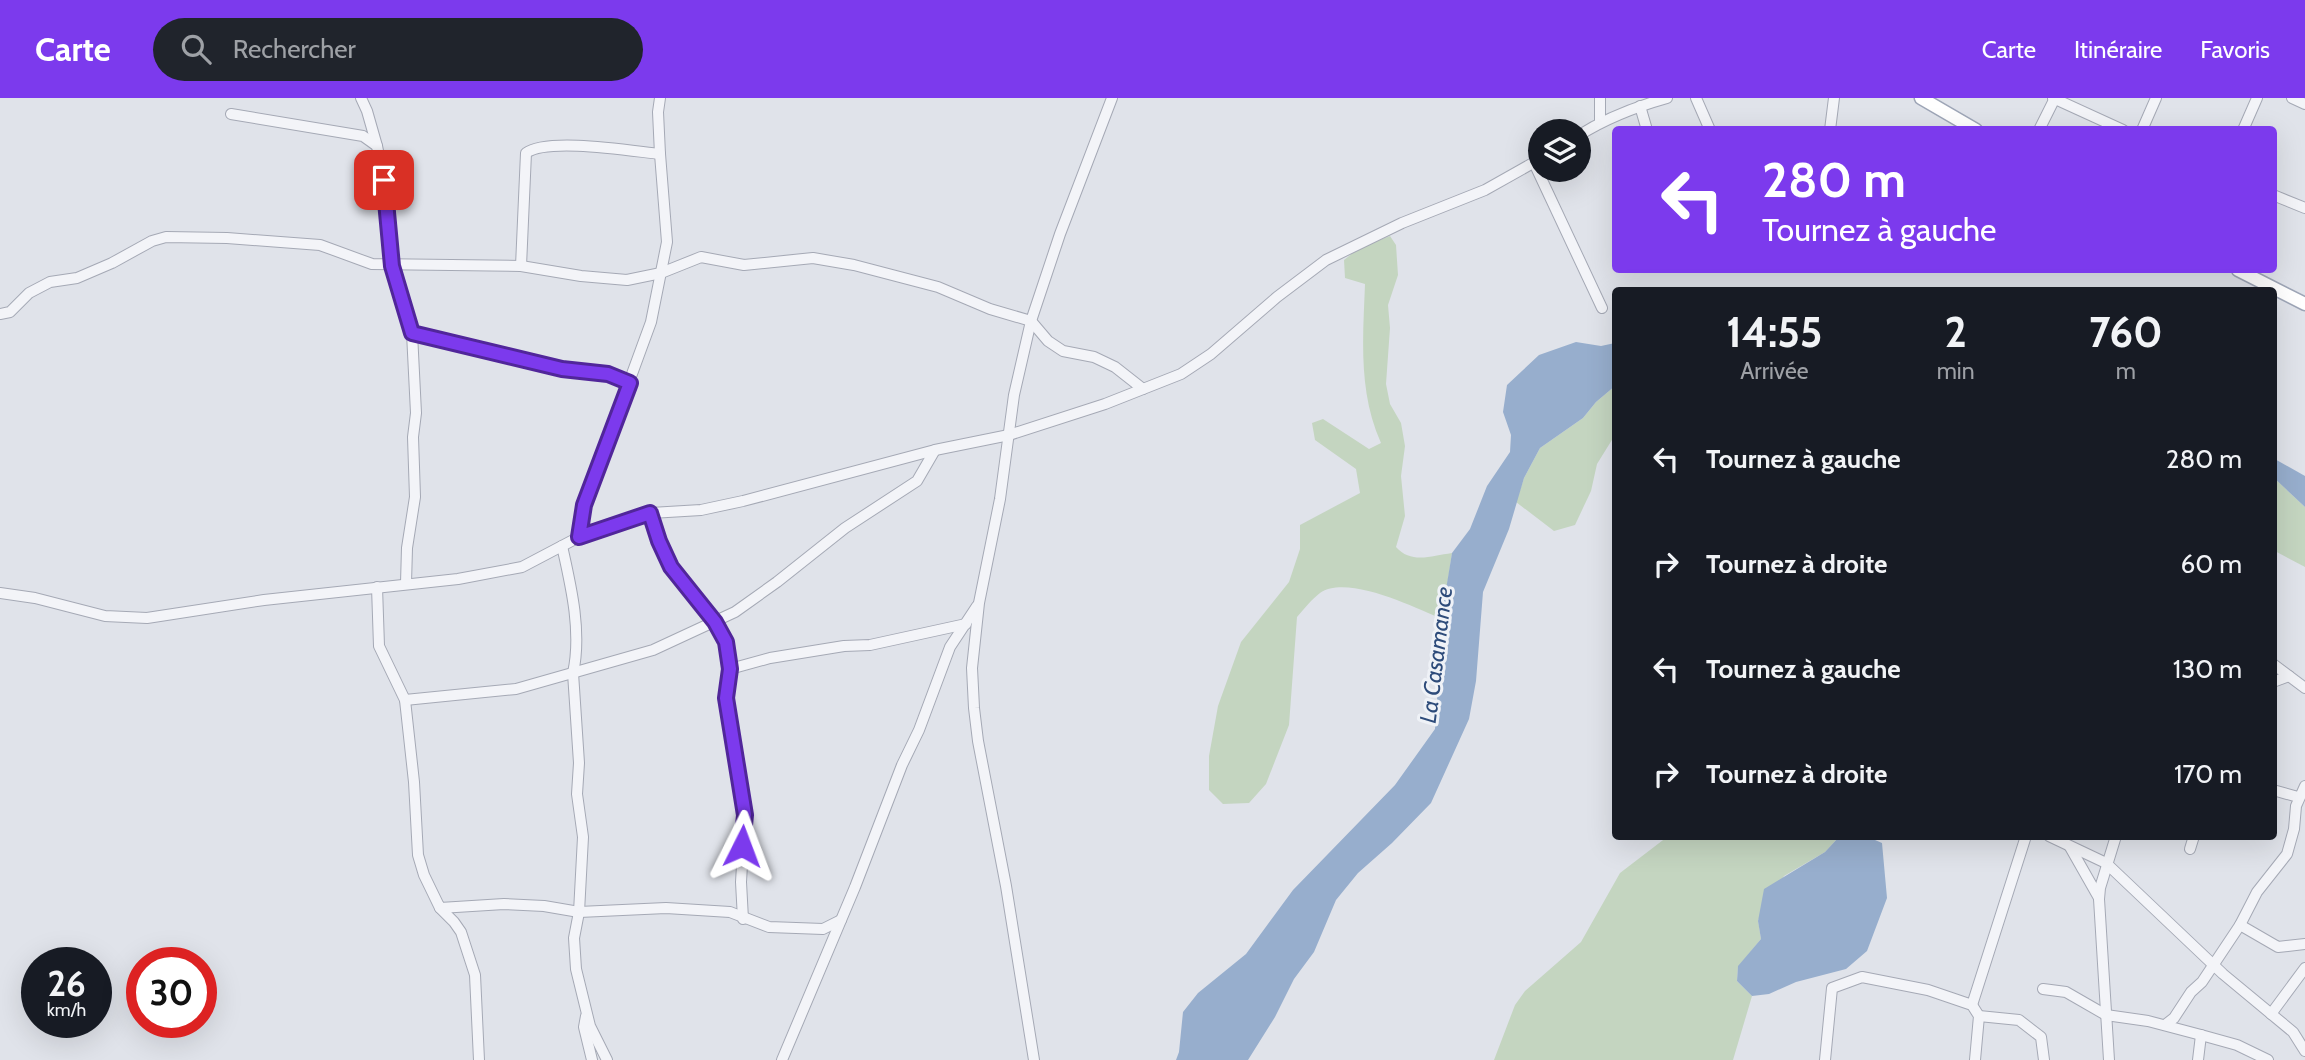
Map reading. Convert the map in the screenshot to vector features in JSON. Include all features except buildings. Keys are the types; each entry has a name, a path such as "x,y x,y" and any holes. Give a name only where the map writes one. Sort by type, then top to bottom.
{"main road":[{"path":"1927,99 1970,126"},
{"path":"2244,273 2273,287"},
{"path":"2277,289 2305,303"}],"street":[{"path":"361,98 377,146 384,180 392,266 412,333 416,413 413,437 415,497 407,548 406,583"},
{"path":"579,537 584,505 651,322 667,242 660,155 660,98"},
{"path":"1034,1060 974,708 972,668 979,603 993,544 1014,395 1031,321 1060,234 1112,98"},
{"path":"1600,98 1600,122"},
{"path":"1591,128 1640,106 1667,98"},
{"path":"1696,98 1708,126"},
{"path":"1830,126 1834,98"},
{"path":"2041,126 2054,98 2114,126"},
{"path":"2144,126 2157,98"},
{"path":"2245,126 2257,98"},
{"path":"2292,98 2305,104"},
{"path":"1640,106 1646,126"},
{"path":"231,114 363,136 377,146"},
{"path":"521,266 526,153 534,147 581,146 660,155"},
{"path":"0,593 35,598 105,616 147,618 406,583 458,579 522,567 579,537 650,513 701,510 743,502 935,450 1009,435 1105,404 1195,366 1277,297 1335,255 1402,223 1485,190 1528,166"},
{"path":"1546,182 1602,309"},
{"path":"2277,197 2305,208"},
{"path":"0,314 10,312 29,293 50,282 77,278 152,241 166,237 227,238 320,245 372,264 392,266 521,266 627,280 661,273 701,257 744,265 813,258 854,265 938,287 990,309 1031,321 1048,341 1063,351 1094,358 1115,367 1143,389"},
{"path":"412,333 562,369 608,374 630,383"},
{"path":"405,700 516,689 653,650 715,622 735,612 845,528 916,481 935,450"},
{"path":"650,513 671,567 715,622 726,642 730,669 726,698 745,815 741,882 743,919"},
{"path":"562,546 572,595 576,646 573,673 579,762 577,794 583,836 579,912 574,938 576,969 590,1026 607,1060"},
{"path":"377,587 379,646 405,700 414,782 418,855 424,875 440,908 461,932 475,975 479,1060"},
{"path":"782,1060 902,765 919,730 950,647 979,603"},
{"path":"730,669 783,656 844,646 870,645 966,624"},
{"path":"2277,667 2305,688"},
{"path":"2277,680 2289,676"},
{"path":"2165,1025 2174,1018 2191,992 2202,982 2240,925 2258,892 2287,853 2294,829 2298,797 2305,786"},
{"path":"2277,791 2298,797"},
{"path":"1972,1005 2025,840"},
{"path":"2057,840 2106,863 2214,962 2223,974 2293,1032 2305,1051"},
{"path":"2109,1060 2099,899 2106,863 2115,840"},
{"path":"2190,849 2193,840"},
{"path":"2070,847 2099,899"},
{"path":"440,908 503,904 544,906 579,912 666,908 730,912 769,927 823,929 841,920"},
{"path":"2240,925 2278,947 2305,944"},
{"path":"2271,1014 2305,968"},
{"path":"1825,1060 1832,988 1862,977 1928,990 1972,1005 1979,1016 1975,1060"},
{"path":"2043,989 2067,992 2106,1015 2165,1025 2237,1045 2268,1060"},
{"path":"586,1012 584,1027 592,1060"},
{"path":"1979,1016 2020,1020 2041,1037 2044,1060"},
{"path":"2198,1060 2200,1035"}],"green space":[{"path":"1390,236 1396,245 1398,275 1388,305 1390,328 1386,384 1390,404 1401,423 1405,446 1401,476 1405,516 1396,547 1408,556 1415,557 1452,553 1442,619 1364,590 1332,588 1317,595 1297,617 1289,725 1266,784 1249,803 1223,804 1209,790 1209,756 1218,706 1241,642 1289,582 1300,549 1300,525 1360,493 1356,469 1315,440 1312,423 1323,419 1369,449 1381,443 1365,385 1365,284 1345,278 1344,260 1359,248"},
{"path":"1612,389 1612,440 1597,464 1591,491 1575,525 1554,531 1516,502 1524,478 1540,448 1583,418"},
{"path":"2277,481 2305,507 2305,567 2277,552"},
{"path":"1663,840 1836,840 1825,852 1784,876 1758,920 1761,939 1738,967 1737,981 1752,996 1733,1060 1494,1060 1515,1005 1525,991 1581,942 1620,873"}],"water":[{"path":"1576,342 1601,346 1612,344 1612,389 1583,418 1540,448 1524,478 1509,529 1483,592 1476,681 1469,719 1431,803 1358,873 1336,900 1314,952 1294,979 1275,1017 1248,1060 1176,1060 1183,1012 1198,993 1246,954 1293,890 1395,785 1435,729 1438,638 1452,553 1470,529 1487,486 1510,452 1511,435 1503,412 1507,385 1539,355"},
{"path":"2277,460 2305,476 2305,507 2277,481"},
{"path":"1836,840 1875,840 1882,843 1887,898 1867,951 1846,969 1796,982 1769,994 1752,996 1737,981 1738,966 1761,939 1758,921 1764,889 1825,852"}],"route":[{"path":"384,180 392,266 412,333 562,369 608,374 630,383 584,505 579,537 650,513 671,567 715,622 726,642 730,669 726,698 745,815 742,846"}],"water label":[{"name":"La Casamance","path":"1436,655"}]}
